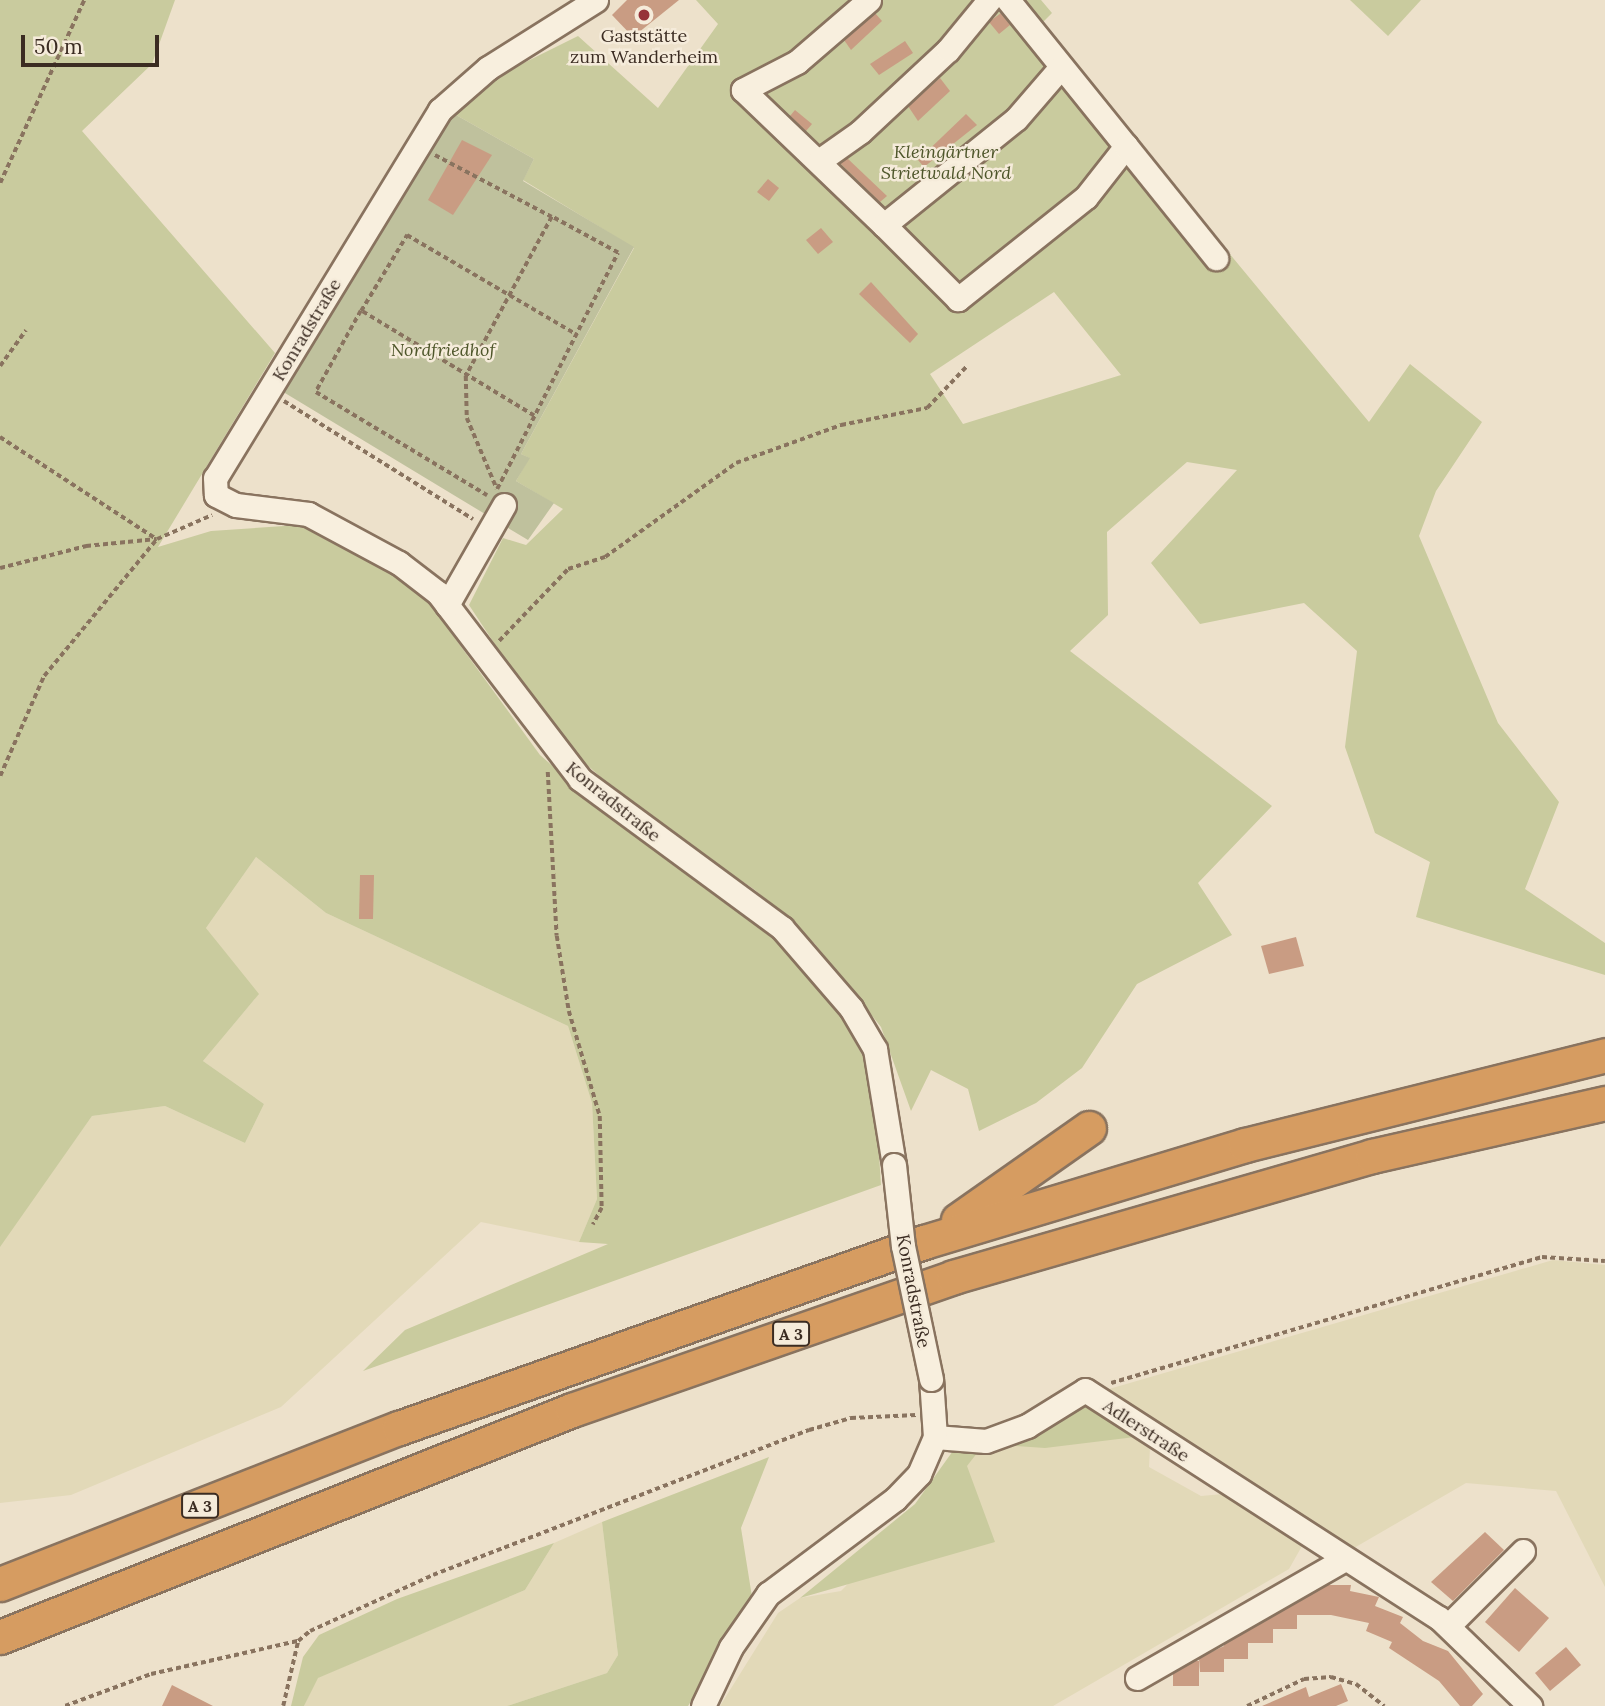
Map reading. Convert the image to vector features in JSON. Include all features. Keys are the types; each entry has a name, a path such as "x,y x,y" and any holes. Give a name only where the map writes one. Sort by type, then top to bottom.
{"highway":[{"name":"A 3","path":"0,1584 400,1428 924,1242 1245,1145 1605,1055"},
{"name":"A 3","path":"0,1637 572,1410 953,1277 1372,1156 1605,1102"},
{"path":"924,1242 1088,1128"}],"street":[{"name":"Konradstraße","path":"596,0 467,83 440,110 215,478 216,495 236,505 308,514 399,563 447,605 488,653 545,742 621,813 782,928 851,1008 883,1072 905,1259 932,1379 935,1437 919,1474 895,1499 768,1594 730,1647 704,1706"},
{"path":"869,0 797,62 743,90 958,299 1086,197 1126,146"},
{"path":"819,161 860,132 947,50 989,0"},
{"path":"1008,0 1060,68 1216,258"},
{"path":"884,225 1016,119 1060,68"},
{"path":"447,605 490,530 500,497"},
{"name":"Adlerstraße","path":"935,1437 986,1441 1027,1426 1085,1391 1448,1626 1530,1706"},
{"path":"1448,1626 1523,1551"},
{"path":"1137,1678 1343,1560"}],"path":[{"path":"0,183 84,0"},
{"path":"418,146 618,253 534,416 500,497"},
{"path":"500,497 467,418 466,376 552,217"},
{"path":"500,497 492,498 316,392 407,235 576,334"},
{"path":"361,311 534,416"},
{"path":"0,366 26,330"},
{"path":"488,653 568,569 605,557 736,463 841,425 928,408 966,367"},
{"path":"270,392 490,530"},
{"path":"0,437 156,539"},
{"path":"0,568 86,547 156,539 236,505"},
{"path":"0,776 44,676 156,539"},
{"path":"545,742 556,936 569,1011 600,1116 602,1208 593,1225"},
{"path":"1085,1391 1542,1257 1605,1261"},
{"path":"65,1706 151,1674 298,1641 433,1575 809,1430 851,1419 935,1414"},
{"path":"282,1706 298,1641"},
{"path":"1247,1706 1304,1679 1331,1677 1356,1684 1384,1706"}],"shaded area":[{"path":"256,857 326,913 568,1026 592,1103 597,1199 579,1242 481,1222 281,1407 71,1495 0,1503 0,1244 92,1116 165,1106 245,1143 264,1104 203,1061 258,995 206,928"},
{"path":"1553,1260 1605,1265 1605,1587 1556,1491 1466,1483 1354,1548 1113,1399 1109,1389"},
{"path":"1135,1437 1150,1447 1149,1467 1201,1496 1223,1494 1296,1535 1302,1546 1289,1569 1053,1706 720,1706 778,1613 800,1598 841,1591 981,1448"},
{"path":"602,1522 618,1655 607,1673 507,1706 304,1706 317,1678 525,1590 554,1543"}],"green space":[{"path":"0,0 175,0 152,64 82,131 275,353 158,547 211,531 299,525 419,589 540,755 619,824 777,935 835,1005 874,1077 881,1185 363,1371 405,1330 608,1244 579,1242 597,1199 592,1103 568,1026 326,913 256,857 206,928 259,994 203,1061 264,1104 245,1143 165,1106 92,1116 0,1247"},
{"name":"Kleingärtner Strietwald Nord","path":"696,0 1041,0 1052,13 1040,25 1369,422 1410,364 1482,422 1436,491 1419,536 1498,723 1559,802 1525,889 1605,943 1605,975 1416,917 1430,862 1375,833 1345,747 1357,651 1304,603 1200,624 1151,563 1237,470 1187,462 1107,532 1108,615 1070,651 1272,806 1198,883 1232,935 1137,984 1082,1068 1036,1103 979,1131 968,1089 931,1070 911,1111 881,1027 815,944 755,890 635,808 556,737 469,605 503,538 526,545 563,509 516,481 529,458 521,454 634,248 523,180 534,159 449,111 469,90 578,36 658,108 718,24","holes":["1054,292 1121,375 963,424 930,374"]},
{"path":"1350,0 1421,0 1388,36"},
{"name":"Nordfriedhof","path":"449,111 534,159 523,181 634,247 521,454 530,458 516,481 554,503 528,540 280,390"},
{"path":"1086,1403 1135,1437 1045,1448 1002,1445"},
{"path":"955,1448 981,1448 967,1466 995,1542 800,1598 915,1504"},
{"path":"769,1457 741,1528 753,1603 688,1706 507,1706 607,1673 618,1655 602,1522"},
{"path":"554,1543 525,1590 318,1678 304,1706 291,1706 303,1657 319,1635 397,1599"}],"building":[{"path":"627,0 679,0 633,37 612,15"},
{"path":"875,13 882,21 851,50 844,40"},
{"path":"1001,13 1010,25 999,34 989,22"},
{"path":"905,41 913,53 879,75 870,64"},
{"path":"940,78 950,91 918,121 908,106"},
{"path":"795,110 812,124 806,131 790,116"},
{"path":"966,114 977,125 924,167 918,160"},
{"path":"462,140 492,155 453,215 428,200"},
{"path":"847,158 887,196 880,202 840,163"},
{"path":"768,179 779,188 769,201 757,192"},
{"path":"821,228 833,242 818,254 806,240"},
{"path":"871,282 918,334 910,343 859,294"},
{"path":"360,875 374,875 373,919 359,919"},
{"path":"1296,937 1304,966 1269,974 1261,946"},
{"path":"1485,1532 1504,1550 1453,1601 1431,1582"},
{"path":"1327,1585 1351,1585 1350,1591 1379,1597 1375,1606 1403,1617 1400,1623 1423,1641 1448,1651 1483,1694 1472,1706 1460,1706 1439,1681 1389,1648 1392,1642 1366,1631 1369,1623 1331,1615 1297,1615 1297,1629 1273,1629 1273,1643 1248,1643 1248,1659 1224,1659 1224,1644"},
{"path":"1515,1588 1549,1618 1519,1652 1485,1622"},
{"path":"1224,1646 1224,1672 1200,1672 1199,1658"},
{"path":"1566,1647 1581,1665 1550,1691 1535,1673"},
{"path":"1199,1661 1199,1686 1173,1686 1173,1673"},
{"path":"1341,1684 1348,1701 1336,1706 1262,1706 1306,1687 1309,1697"},
{"path":"172,1685 213,1706 162,1706"}],"place":[{"name":"Gaststätte zum Wanderheim","path":"644,15"}]}
